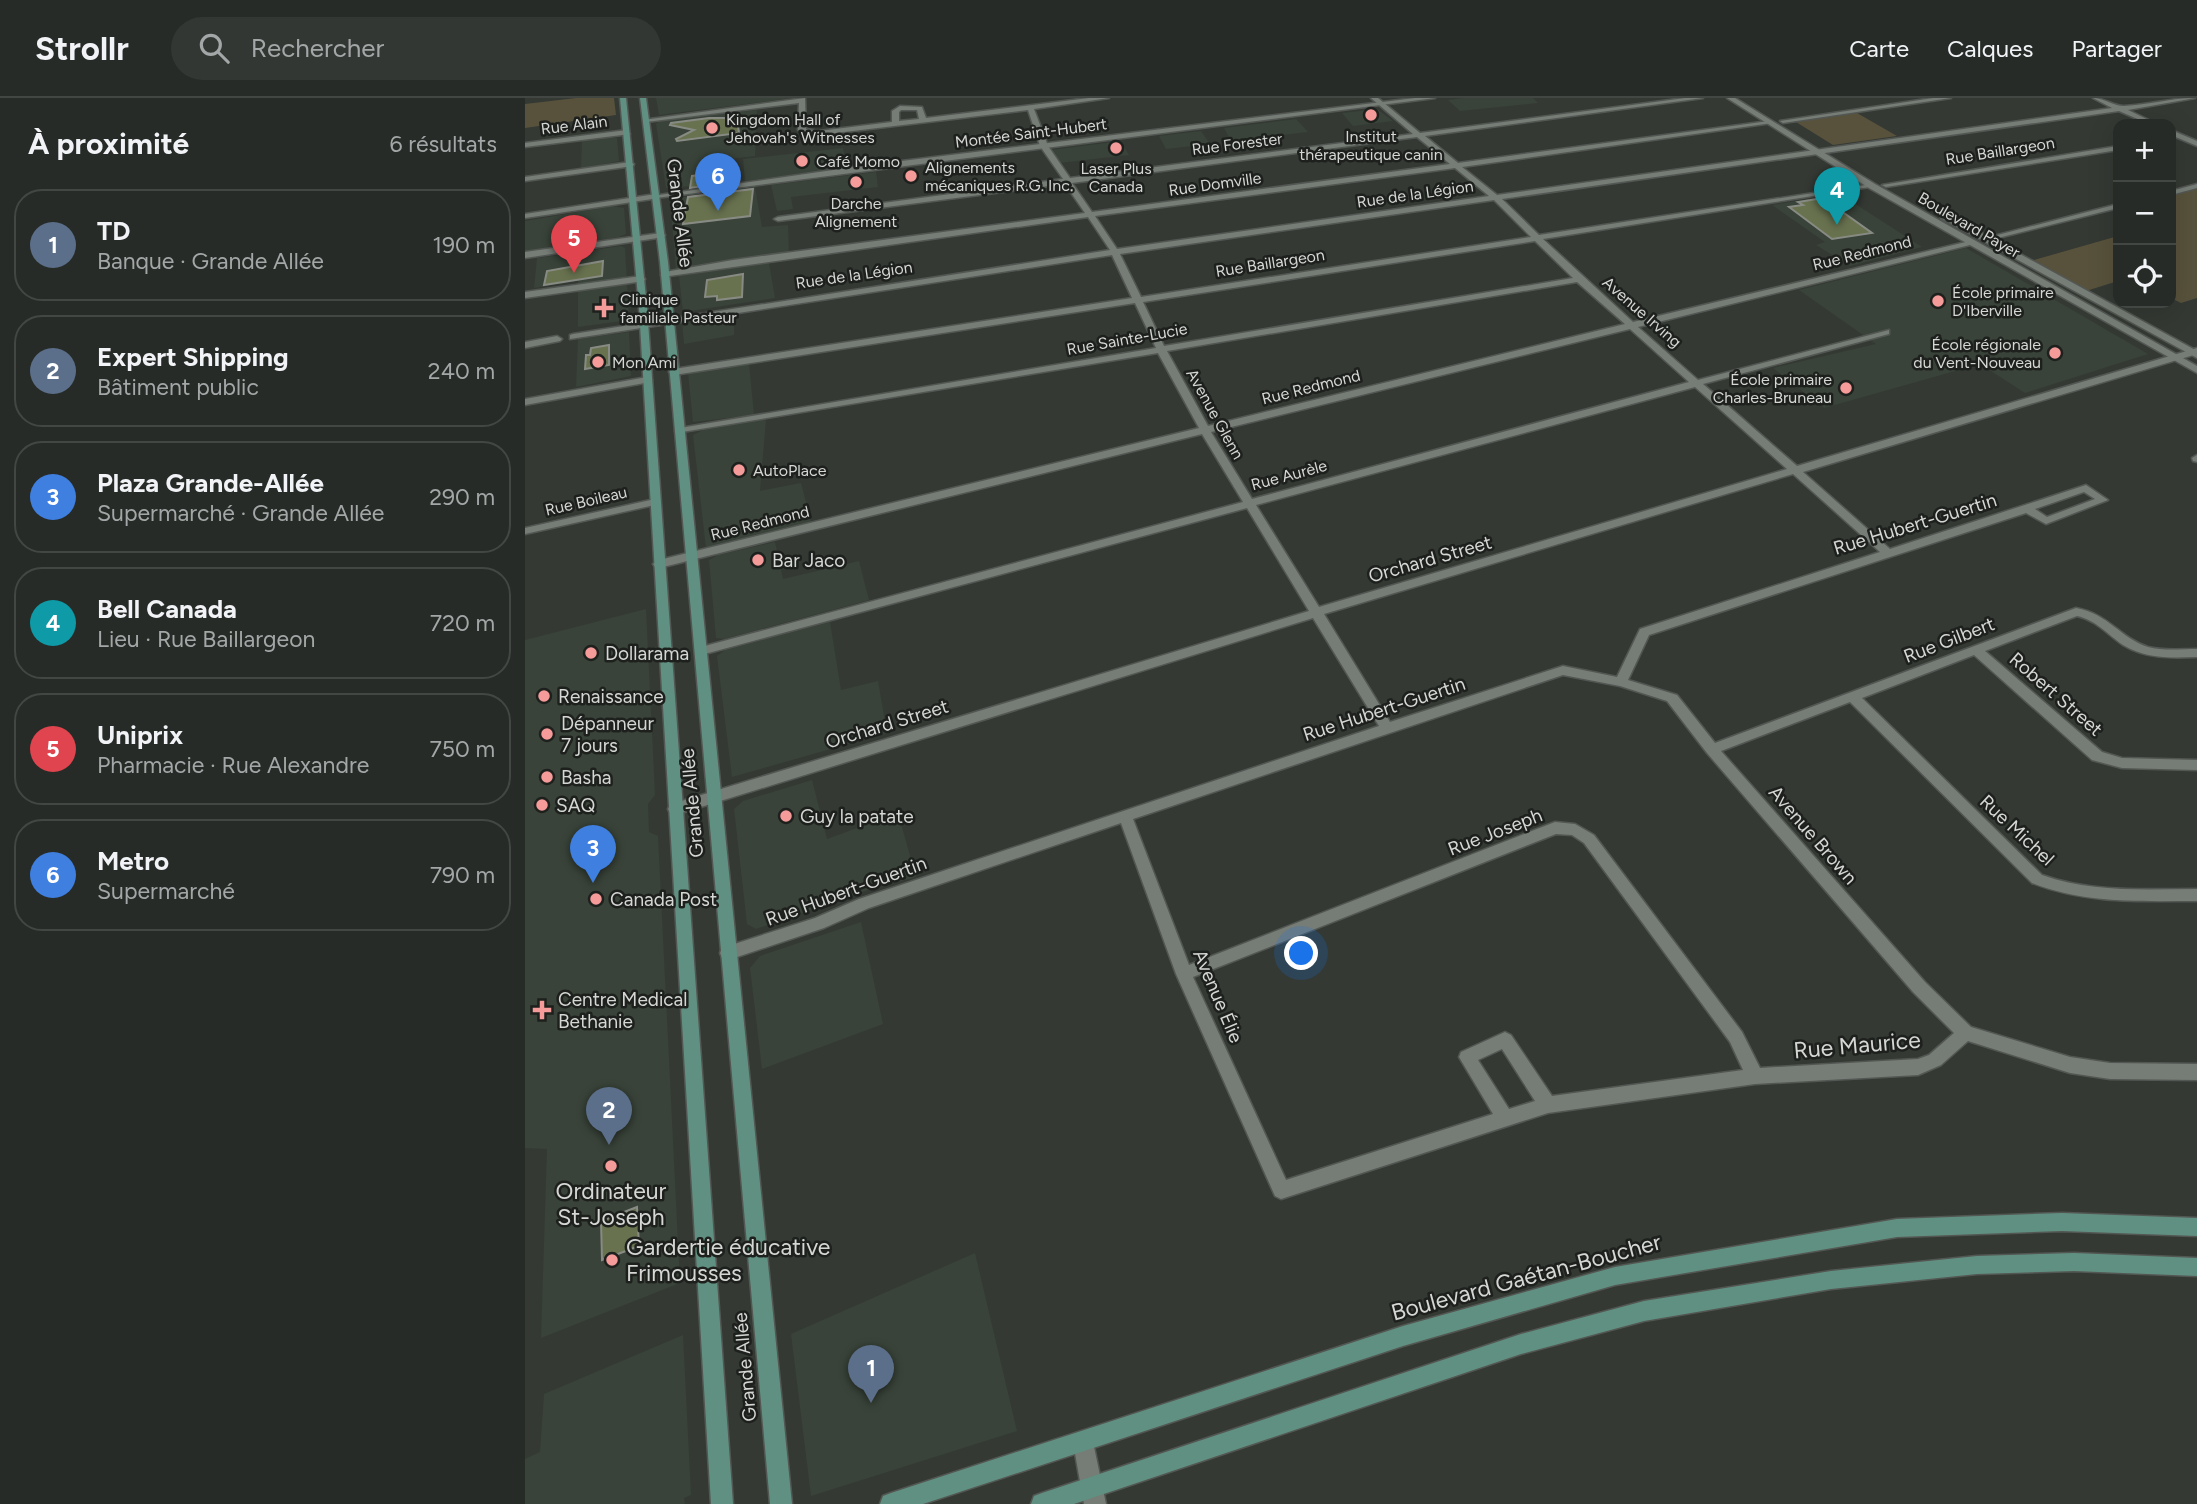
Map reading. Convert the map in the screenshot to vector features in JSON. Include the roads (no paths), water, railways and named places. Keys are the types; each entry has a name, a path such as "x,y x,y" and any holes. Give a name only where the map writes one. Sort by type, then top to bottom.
{"main road":[{"name":"Grande Allée","path":"623,98 641,279 722,1504"},
{"name":"Grande Allée","path":"643,98 665,275 781,1504"},
{"name":"Boulevard Gaétan-Boucher","path":"891,1504 1403,1336 1615,1276 1897,1228 2061,1222 2197,1227"},
{"path":"1042,1504 1093,1496 1521,1344 1680,1304 1831,1280 1977,1265 2074,1262 2197,1267"}],"street":[{"path":"646,120 802,99 802,130 819,132 1106,98"},
{"name":"Montée Saint-Hubert","path":"525,216 656,196 1377,101 1432,98"},
{"name":"Rue Forester","path":"778,219 1700,98"},
{"name":"Boulevard Payer","path":"1730,98 1872,186 2197,370"},
{"name":"Boulevard Payer","path":"1747,98 1887,185 2196,353"},
{"path":"1783,121 1948,98"},
{"path":"2096,98 2143,119"},
{"name":"Rue de la Légion","path":"573,337 669,319 1115,252 2192,98"},
{"name":"Avenue Irving","path":"1377,101 1496,198 1539,237 1579,279 1698,381 1888,552"},
{"name":"Avenue Glenn","path":"1030,107 1044,146 1115,252 1161,349 1204,429 1387,728"},
{"path":"896,123 895,111 900,108 920,108 923,120"},
{"name":"Rue Domville","path":"665,275 1769,123"},
{"name":"Rue Alain","path":"525,145 627,132"},
{"path":"2176,135 2197,145"},
{"path":"2176,139 2197,135"},
{"name":"Rue Baillargeon","path":"1887,185 2113,149"},
{"path":"525,179 629,164"},
{"name":"Rue Baillargeon","path":"674,372 1872,186"},
{"path":"2176,191 2197,186"},
{"path":"1986,239 2113,207"},
{"path":"525,255 661,235"},
{"name":"Rue Redmond","path":"659,564 1971,242"},
{"path":"525,295 641,279"},
{"name":"Rue Sainte-Lucie","path":"680,431 1579,279"},
{"name":"Rue Aurèle","path":"701,651 1886,331"},
{"path":"525,345 557,339"},
{"name":"Orchard Street","path":"675,808 1318,612 2196,353"},
{"path":"525,402 646,380"},
{"name":"Rue Hubert-Guertin","path":"728,953 819,923 864,903 1563,670 1621,682 1644,632 2086,488 2103,500 2046,521 2027,509"},
{"name":"Rue Boileau","path":"525,531 655,502"},
{"name":"Rue Gilbert","path":"1712,749 2076,612 2099,618 2135,647 2151,652 2197,653"},
{"name":"Robert Street","path":"1976,650 2097,756 2122,763 2197,765"},
{"name":"Avenue Brown","path":"1621,682 1672,698 1712,749 1919,987 1966,1033"},
{"name":"Rue Michel","path":"1853,697 2038,879 2059,889 2085,893 2197,895"},
{"name":"Avenue Élie","path":"1125,816 1184,974 1281,1190"},
{"name":"Rue Joseph","path":"1184,974 1555,828 1575,830 1589,839 1736,1037 1755,1076"},
{"path":"1966,1033 2070,1065 2111,1071 2197,1072"},
{"name":"Rue Maurice","path":"1281,1190 1548,1105 1755,1076 1918,1067 1935,1060 1966,1033"},
{"path":"1504,1118 1467,1058 1505,1040 1548,1105"},
{"path":"1083,1442 1093,1496"}],"place":[{"name":"Institut thérapeutique canin","path":"1371,115"},
{"name":"Kingdom Hall of Jehovah's Witnesses","path":"712,128"},
{"name":"Laser Plus Canada","path":"1116,148"},
{"name":"Café Momo","path":"802,161"},
{"name":"Alignements mécaniques R.G. Inc.","path":"911,176"},
{"name":"Darche Alignement","path":"856,182"},
{"name":"Metro","path":"718,211"},
{"name":"Bell Canada","path":"1837,225"},
{"name":"Uniprix","path":"574,273"},
{"name":"École primaire D'Iberville","path":"1938,301"},
{"name":"Clinique familiale Pasteur","path":"604,308"},
{"name":"École régionale du Vent-Nouveau","path":"2055,353"},
{"name":"Mon Ami","path":"598,362"},
{"name":"École primaire Charles-Bruneau","path":"1846,388"},
{"name":"AutoPlace","path":"739,470"},
{"name":"Bar Jaco","path":"758,560"},
{"name":"Dollarama","path":"591,653"},
{"name":"Renaissance","path":"544,696"},
{"name":"Dépanneur 7 jours","path":"547,734"},
{"name":"Basha","path":"547,777"},
{"name":"SAQ","path":"542,805"},
{"name":"Guy la patate","path":"786,816"},
{"name":"Plaza Grande-Allée","path":"593,883"},
{"name":"Canada Post","path":"596,899"},
{"name":"Centre Medical Bethanie","path":"542,1010"},
{"name":"Expert Shipping","path":"609,1145"},
{"name":"Ordinateur St-Joseph","path":"611,1166"},
{"name":"Gardertie éducative Frimousses","path":"612,1260"},
{"name":"TD","path":"871,1403"}]}
